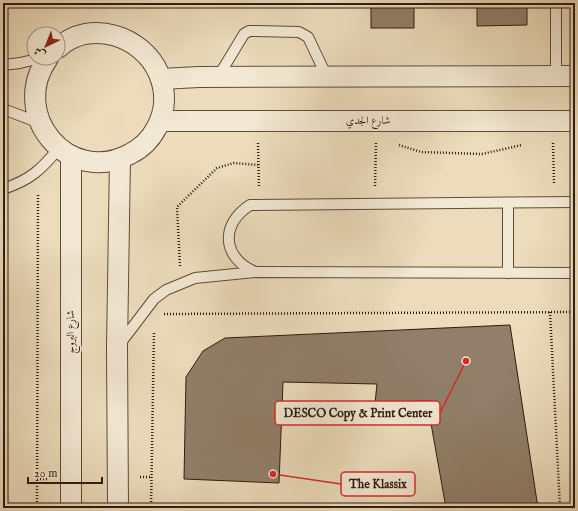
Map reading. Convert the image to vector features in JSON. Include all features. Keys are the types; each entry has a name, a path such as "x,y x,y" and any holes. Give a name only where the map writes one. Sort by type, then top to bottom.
{"street":[{"path":"44,66 38,76 35,88 36,112 48,137 65,152 95,162 120,160 140,149 148,141 160,121 164,104 161,79 156,66 137,45 112,34 85,34 66,43"},
{"path":"161,79 218,77 566,76"},
{"name":"شارع الجدي","path":"160,121 575,121"},
{"name":"شارع البروج","path":"65,152 71,508"},
{"path":"120,160 117,347 121,504"}],"lane":[{"path":"556,3 566,76"},
{"path":"218,77 244,34 249,31 256,31 304,33 310,41 327,77"},
{"path":"3,65 26,62"},
{"path":"3,110 40,123"},
{"path":"3,189 22,182 65,152"},
{"path":"255,272 243,267 235,258 230,246 229,234 232,222 240,212 250,205 575,202"},
{"path":"508,203 508,273"},
{"path":"117,347 154,299 166,290 195,278 255,272 575,273"}],"path":[{"path":"374,204 376,139"},
{"path":"553,139 554,203"},
{"path":"259,205 258,140 264,140"},
{"path":"391,143 421,152 482,154 524,145"},
{"path":"180,283 178,207 217,168 234,164 258,165"},
{"path":"36,173 38,198 37,508"},
{"path":"151,508 154,299"},
{"path":"550,312 560,508"},
{"path":"154,314 575,312"}],"building":[{"path":"371,3 414,3 414,28 371,28"},
{"path":"477,3 527,3 527,25 477,26"},
{"path":"510,325 538,508 446,508 427,401 375,403 377,384 283,382 279,483 184,479 186,377 203,351 225,338"}],"place":[{"name":"DESCO Copy & Print Center","path":"466,361"},
{"name":"The Klassix","path":"273,474"}]}
